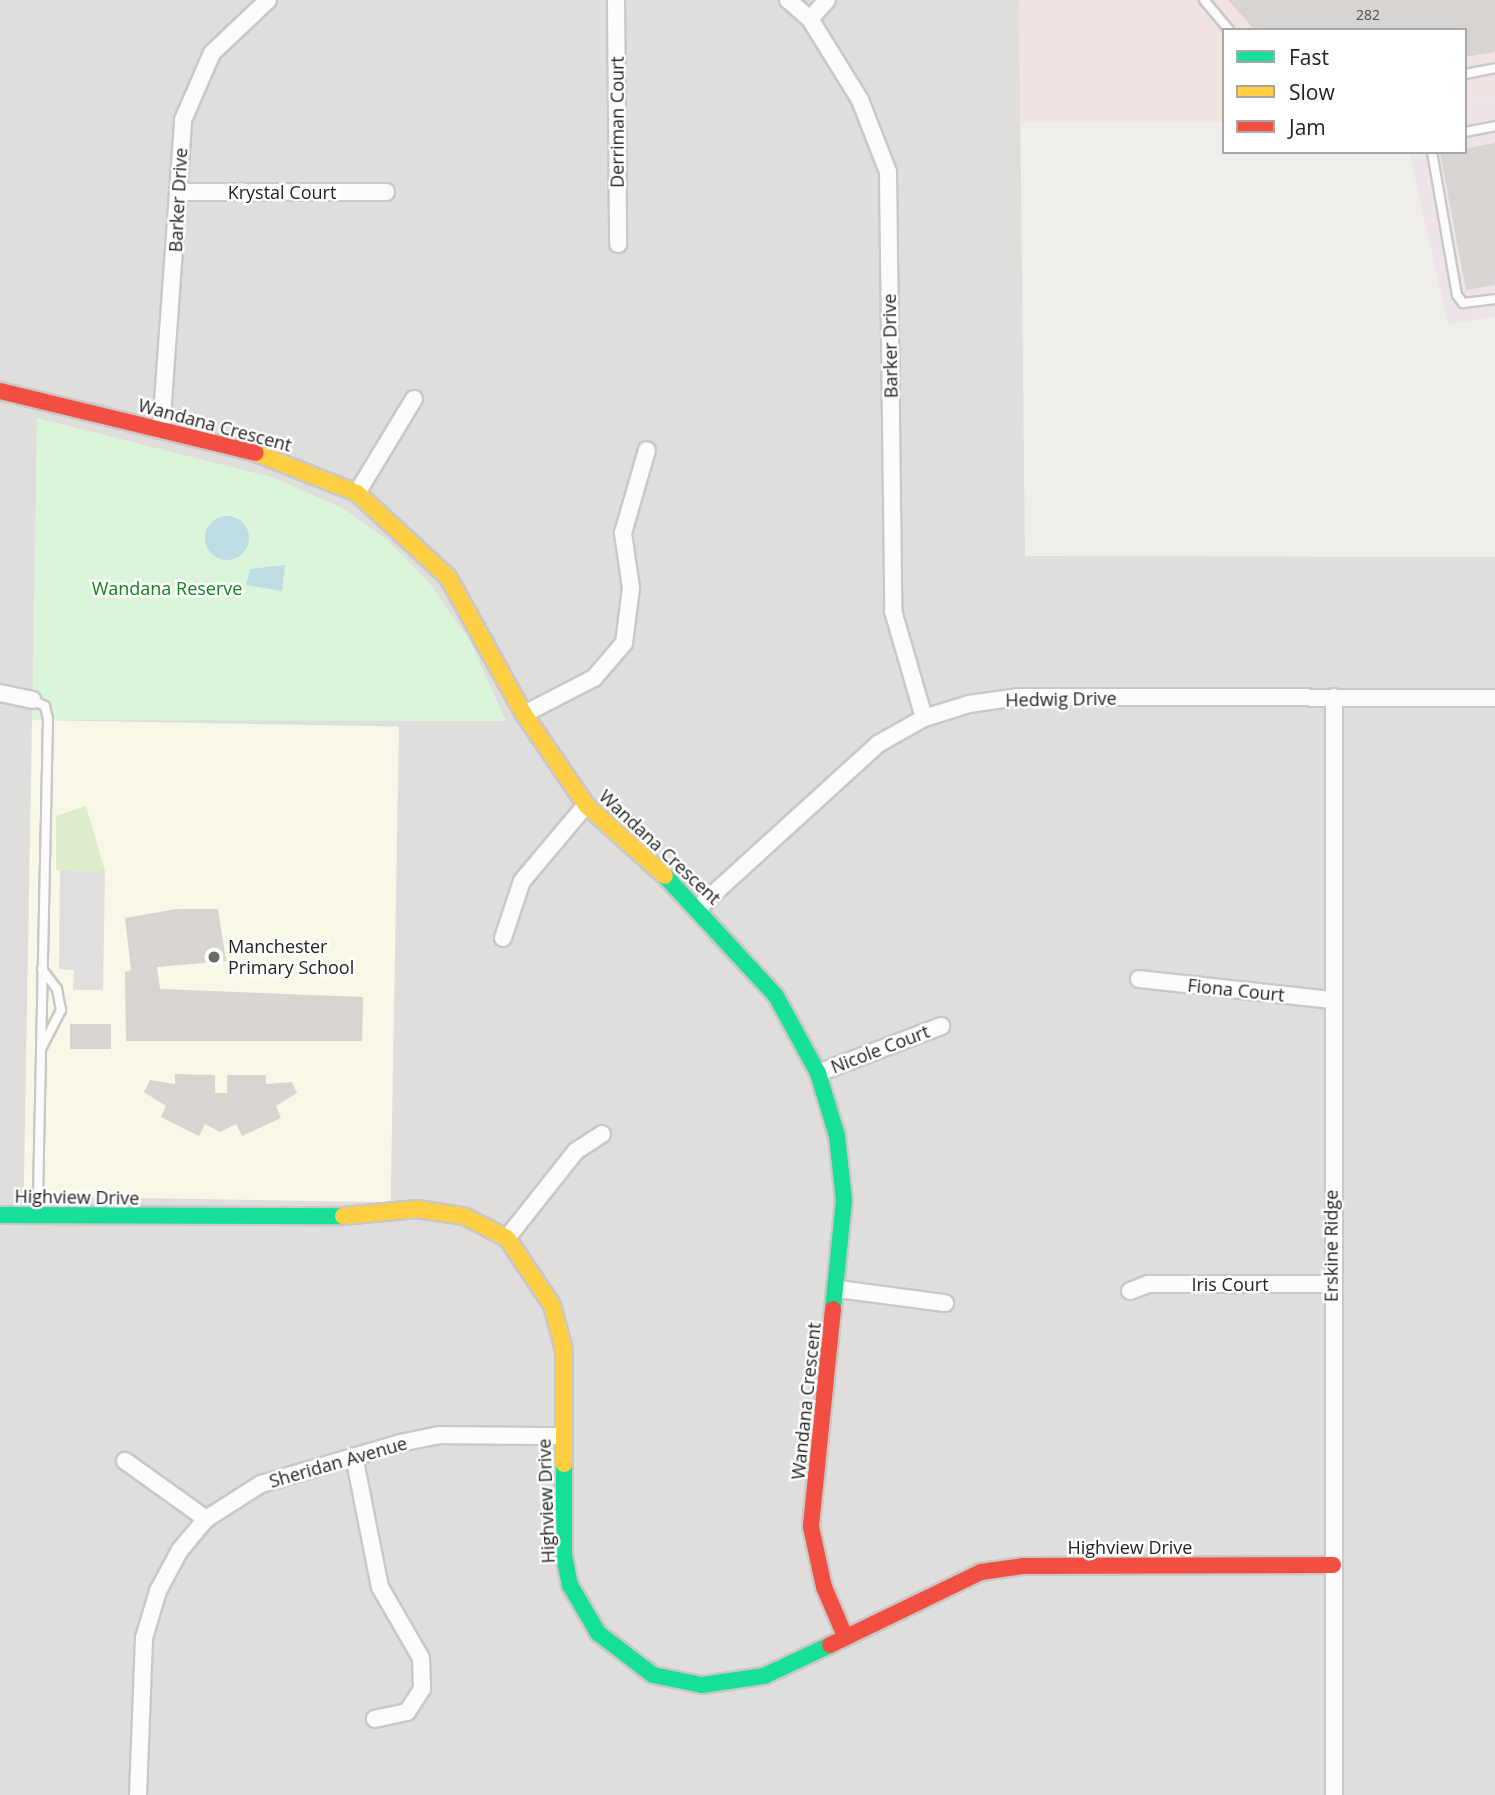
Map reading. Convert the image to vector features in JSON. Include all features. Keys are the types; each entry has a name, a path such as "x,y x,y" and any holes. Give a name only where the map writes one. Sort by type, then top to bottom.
{"street":[{"name":"Barker Drive","path":"161,430 183,120 212,52 268,0"},
{"name":"Derriman Court","path":"616,0 618,244"},
{"name":"Barker Drive","path":"788,0 810,19 860,100 888,172 892,611 924,718"},
{"path":"810,19 827,0"},
{"name":"Krystal Court","path":"178,192 386,192"},
{"name":"Wandana Crescent","path":"0,391 270,456 357,493 395,522 448,578 524,714 586,805 699,907 776,996 818,1073 837,1136 844,1200 838,1289 811,1527 824,1587 844,1634"},
{"path":"357,493 414,399"},
{"path":"524,714 594,678 624,643 631,587 623,533 647,450"},
{"path":"0,694 32,700"},
{"name":"Hedwig Drive","path":"699,907 850,767 924,718 970,704 1018,697 1495,698"},
{"name":"Erskine Ridge","path":"1334,697 1331,1284 1334,1795"},
{"path":"503,937 522,881 586,805"},
{"name":"Fiona Court","path":"1139,979 1333,1000"},
{"name":"Nicole Court","path":"818,1073 941,1026"},
{"path":"508,1238 576,1151 602,1134"},
{"name":"Highview Drive","path":"0,1215 301,1220 417,1209 464,1216 508,1238 552,1305 564,1350 564,1555 570,1585 616,1651 653,1675 727,1685 764,1676 844,1634 981,1572 1023,1566 1333,1565"},
{"name":"Iris Court","path":"1130,1291 1148,1284 1331,1284"},
{"path":"838,1289 945,1303"},
{"name":"Sheridan Avenue","path":"138,1795 144,1638 158,1591 180,1550 206,1519 261,1484 354,1456 440,1435 563,1436"},
{"path":"354,1456 380,1587 421,1658 422,1689 407,1713 375,1719"},
{"path":"125,1461 206,1519"}],"lane":[{"path":"1204,0 1227,28"},
{"path":"1467,74 1495,68"},
{"path":"1467,132 1495,126"},
{"path":"1432,154 1457,295 1463,303 1495,299"},
{"path":"32,700 45,706 48,719 38,1215"},
{"path":"41,1049 61,1010 57,989 42,969"}],"shaded area":[{"path":"0,0 1019,0 1025,556 1495,557 1495,1795 0,1795"},
{"path":"1019,0 1495,0 1495,96 1467,101 1467,28 1222,28 1222,122 1021,122"},
{"path":"1495,96 1495,317 1448,324 1409,154 1467,154 1467,101"},
{"name":"Manchester Primary School","path":"32,720 399,726 391,1202 24,1196"},
{"path":"60,870 105,871 103,990 73,990 74,970 59,969"}],"green space":[{"name":"Wandana Reserve","path":"37,418 275,478 344,509 386,539 428,581 470,641 506,721 32,720"},
{"path":"86,806 105,871 56,870 56,816"}],"water":[{"path":"227,516 242,523 249,538 242,553 227,560 212,553 205,538 212,523"},
{"path":"285,565 282,591 246,585 250,569"}],"building":[{"path":"1228,0 1495,0 1495,52 1467,57 1467,28 1253,28"},
{"path":"1495,143 1495,285 1466,290 1440,154 1467,154 1467,148"},
{"path":"177,909 218,909 226,961 157,967 160,989 363,997 362,1041 126,1041 125,972 131,970 125,918"},
{"path":"70,1024 111,1024 111,1049 70,1049"},
{"path":"175,1074 215,1075 215,1093 227,1093 227,1075 266,1075 266,1084 292,1082 297,1093 276,1106 281,1118 242,1136 236,1124 220,1132 205,1124 199,1136 161,1117 166,1106 144,1092 150,1080 175,1084"}],"traffic: fast":[{"path":"665,876 776,996 818,1073 837,1136 844,1200 833,1309"},
{"path":"0,1215 343,1216"},
{"path":"564,1464 564,1555 570,1585 598,1633 653,1675 702,1685 764,1676 830,1645"}],"traffic: slow":[{"path":"256,453 357,493 448,577 524,714 586,805 665,876"},
{"path":"343,1216 417,1209 464,1216 507,1238 552,1305 564,1350 564,1464"}],"traffic: jam":[{"path":"0,391 256,453"},
{"path":"833,1309 811,1527 824,1587 844,1634"},
{"path":"830,1645 981,1572 1023,1566 1333,1565"}],"place":[{"name":"Manchester Primary School","path":"214,957"}]}
